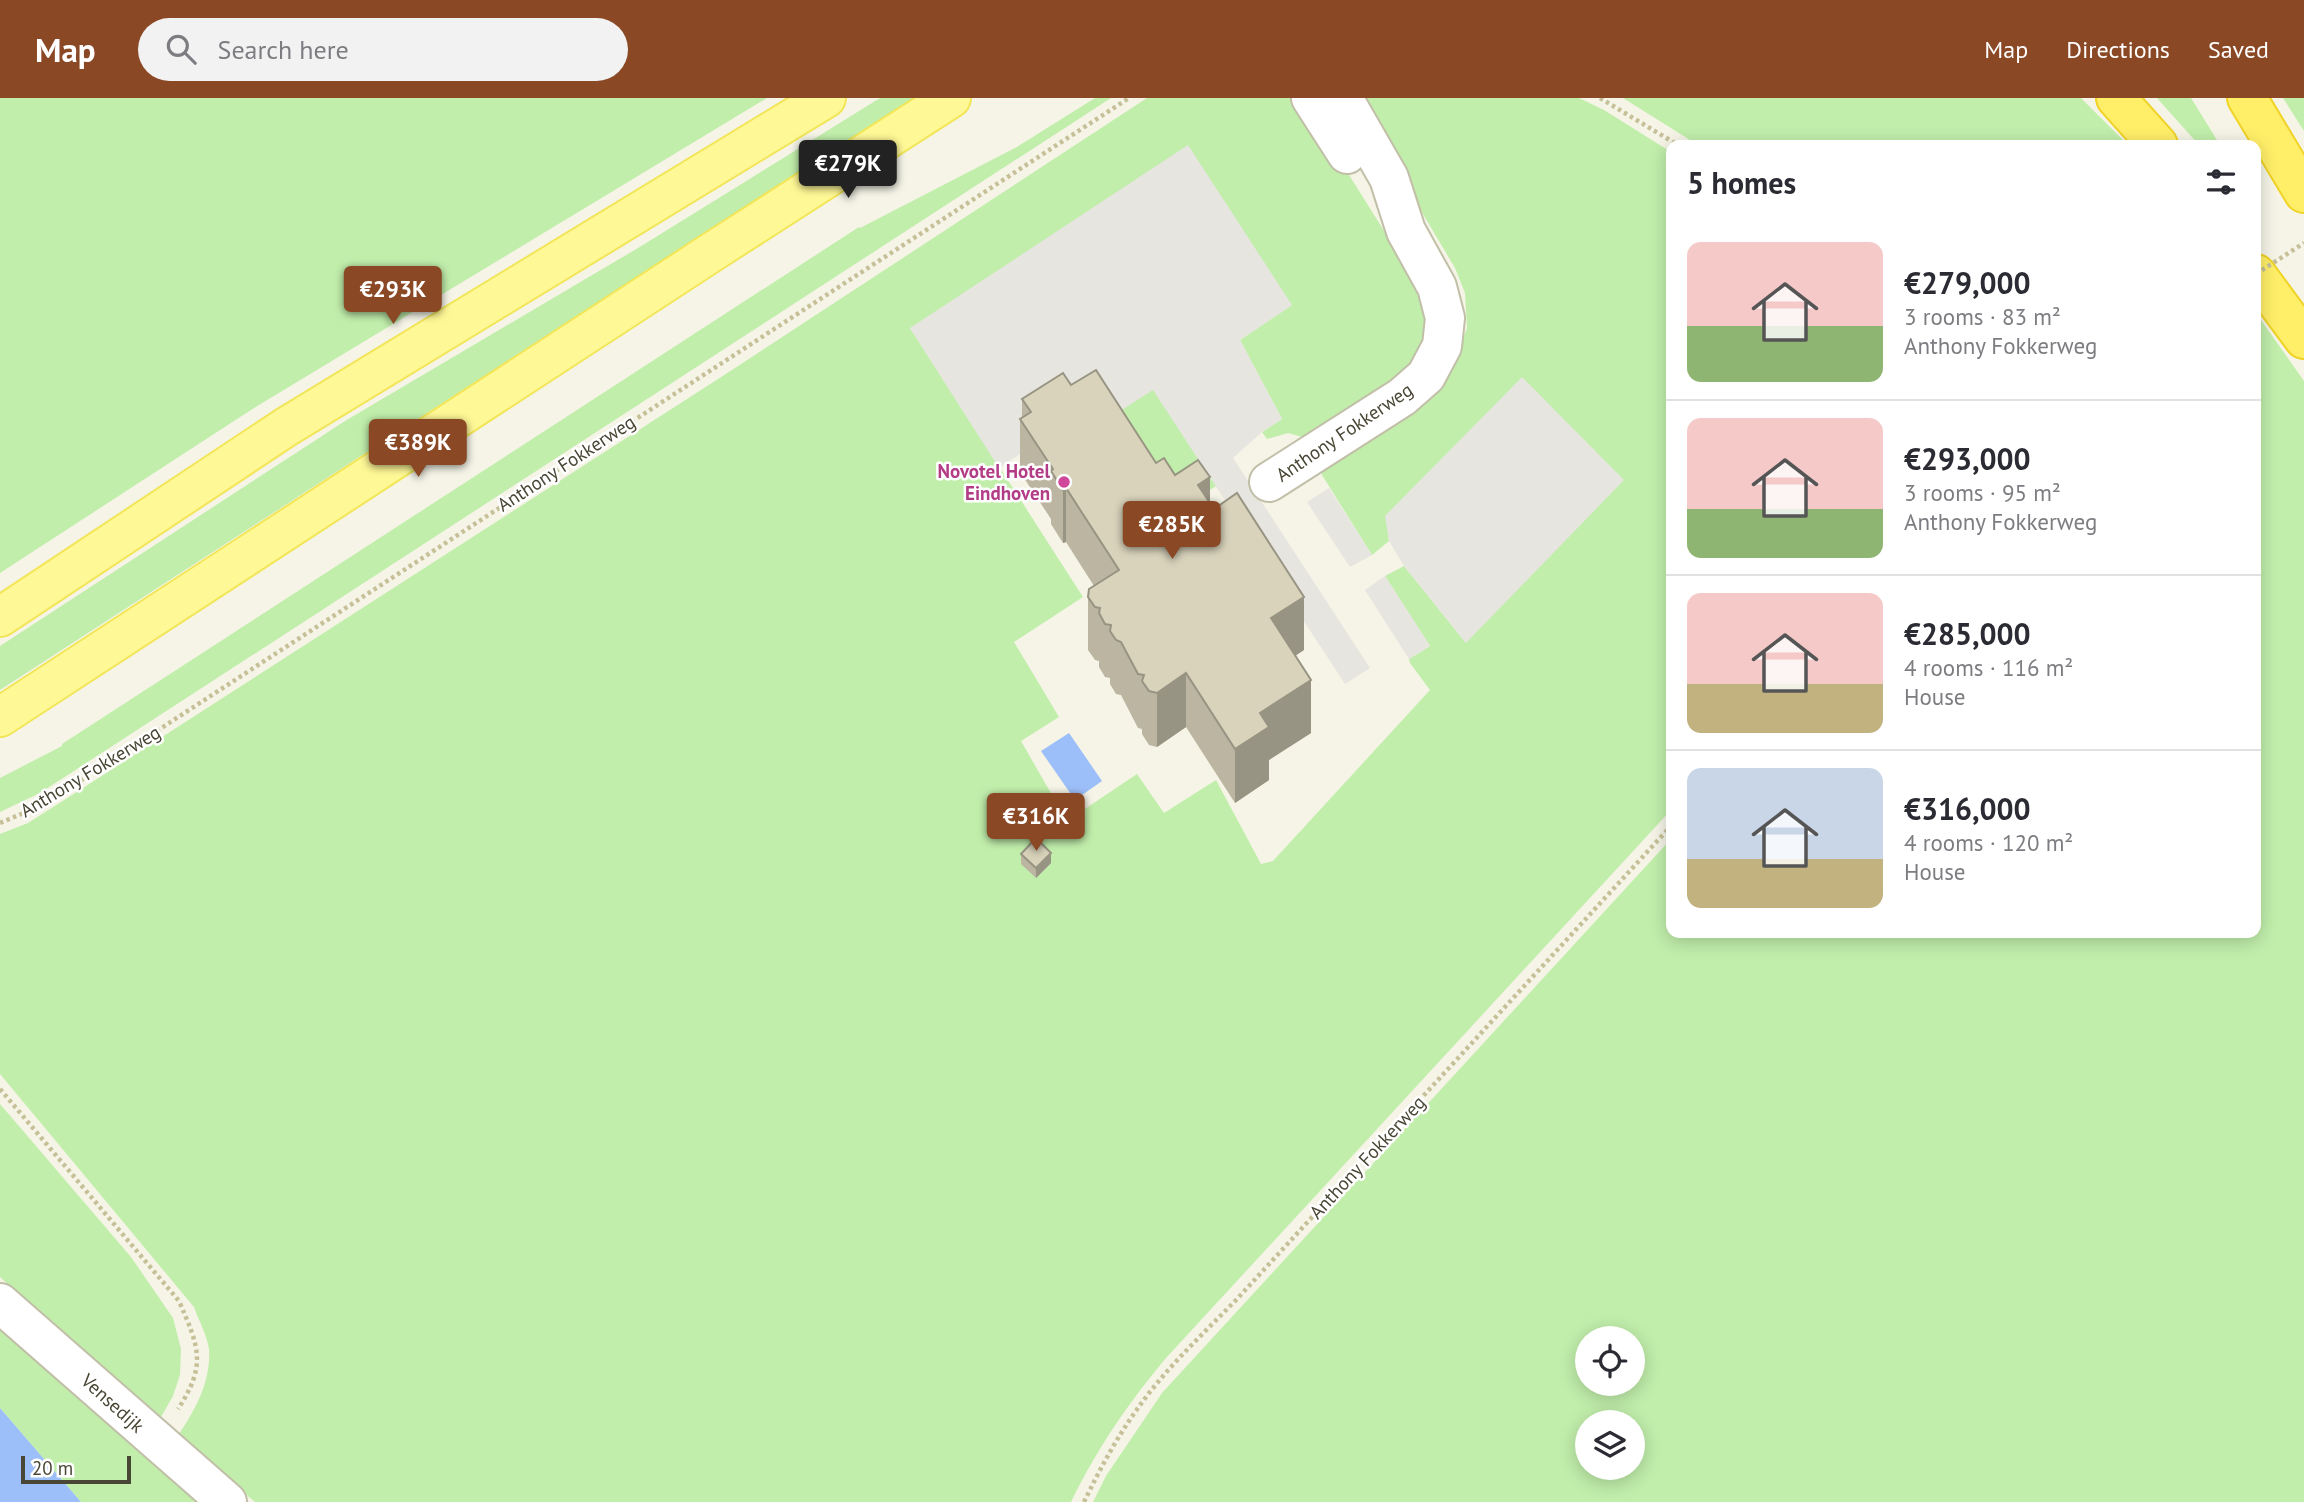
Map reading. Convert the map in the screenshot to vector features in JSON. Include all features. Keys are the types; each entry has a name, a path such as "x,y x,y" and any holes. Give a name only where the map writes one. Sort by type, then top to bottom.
{"highway":[{"path":"2116,98 2154,140"},
{"path":"2247,98 2304,193"},
{"path":"2261,281 2304,339"}],"main road":[{"path":"0,617 286,427 826,98"},
{"path":"0,717 951,98"}],"street":[{"name":"Anthony Fokkerweg","path":"1269,482 1402,397 1426,376 1442,346 1445,318 1437,287 1406,231 1367,185 1311,98"},
{"name":"Anthony Fokkerweg","path":"1343,98 1389,177 1406,231"},
{"name":"Vensedijk","path":"0,1303 227,1502"}],"path":[{"name":"Anthony Fokkerweg","path":"0,823 60,794 1129,98"},
{"path":"1600,98 1670,140"},
{"path":"2261,271 2304,243"},
{"name":"Anthony Fokkerweg","path":"1084,1502 1100,1469 1139,1407 1173,1364 1237,1299 1666,831"},
{"path":"0,1089 179,1301 195,1337 198,1364 192,1387 157,1443"}],"green space":[{"path":"0,98 767,98 254,408 0,573"},
{"path":"880,98 913,98 0,690 0,646 345,421 638,248"},
{"path":"1095,98 1111,98 40,793 0,812 0,778 62,746 859,227 1015,148"},
{"path":"1147,98 1301,98 1421,290 1424,316 1420,352 1409,368 1381,389 1302,437 1288,433 1267,439 1262,432 1282,419 1240,340 1292,305 910,328 1083,597 1014,642 1059,717 1021,741 1067,821 1137,774 1164,813 1216,780 1261,864 1273,861 1430,690 1409,659 1430,646 1385,576 1404,566 1466,643 1386,516 1389,541 1372,555 1322,475 1322,465 1455,359 1467,328 1465,293 1455,268 1354,98 1579,98 1604,110 1666,149 1666,815 1166,1358 1114,1427 1071,1502 255,1502 177,1437 200,1396 209,1361 208,1344 194,1307 0,1074 0,834 28,823 732,370"},
{"path":"1623,98 2081,98 2123,140 1690,140"},
{"path":"2157,98 2191,98 2217,140 2195,140"},
{"path":"2283,98 2304,98 2304,131"},
{"path":"2261,320 2304,381 2304,1502 1093,1502 1106,1476 1162,1393 1666,844 1666,938 2261,938"},
{"path":"1153,389 1216,486 1185,506 1106,420"},
{"path":"0,1104 131,1257 173,1318 181,1349 180,1375 173,1396 158,1422 0,1277"},
{"path":"0,1323 204,1502 81,1502 0,1408"}],"shaded area":[{"path":"1188,145 1292,305 1240,340 1282,419 1262,432 1233,458 1370,668 1345,684 1153,390 1106,420 1063,426 999,468 910,328"},
{"path":"1522,377 1624,480 1466,643 1404,566 1389,541 1385,516"},
{"path":"1329,488 1372,555 1350,567 1307,502"},
{"path":"1385,576 1430,646 1409,659 1365,590"}],"water":[{"path":"1069,733 1102,781 1075,800 1041,751"},
{"path":"0,1408 81,1502 0,1502"}],"building":[{"path":"1096,370 1156,463 1164,458 1175,475 1198,460 1210,477 1198,485 1214,509 1237,493 1304,597 1271,618 1311,680 1260,713 1269,727 1235,749 1186,673 1157,693 1149,691 1142,681 1144,675 1138,674 1121,642 1116,640 1110,631 1111,625 1105,624 1099,613 1100,608 1095,607 1088,597 1089,589 1119,570 1066,488 1063,490 1051,471 1053,469 1020,419 1031,412 1022,399 1063,373 1071,385"},
{"path":"1036,838 1051,853 1036,868 1021,854"}],"place":[{"name":"Novotel Hotel Eindhoven","path":"1064,482"}]}
